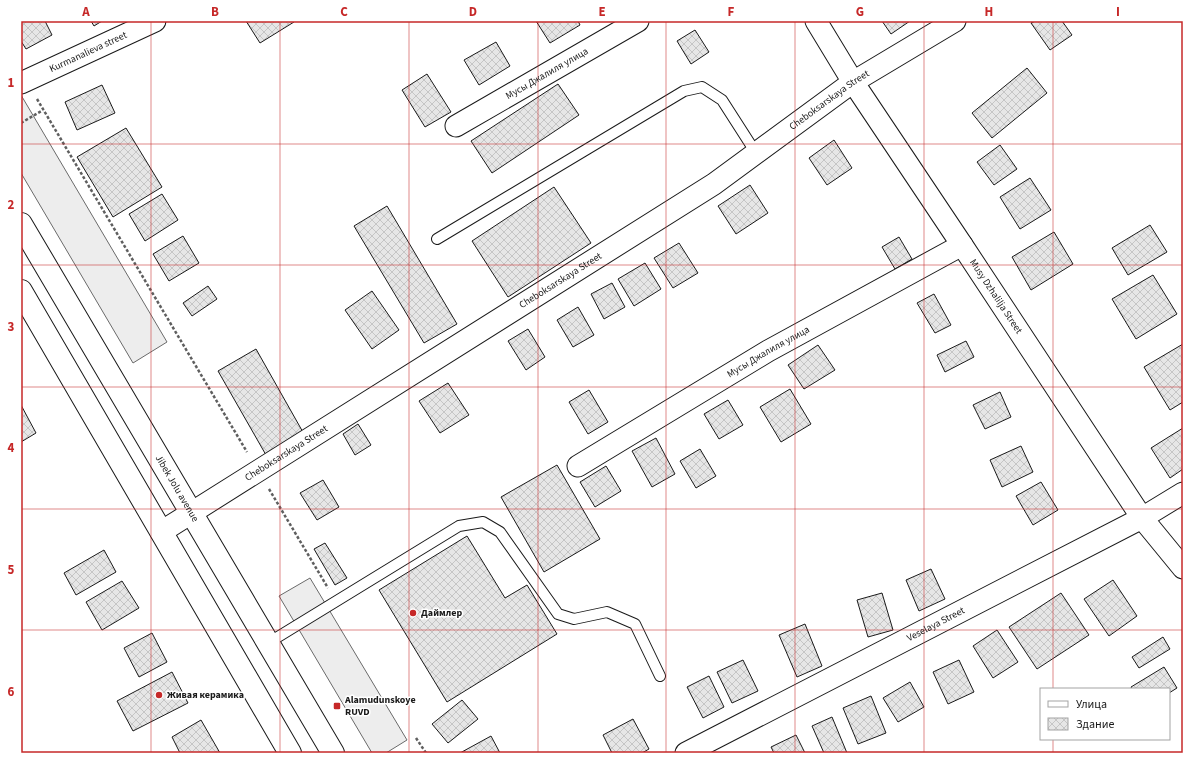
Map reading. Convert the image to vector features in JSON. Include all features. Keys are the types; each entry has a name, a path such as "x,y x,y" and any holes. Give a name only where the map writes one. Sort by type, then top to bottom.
{"main road":[{"name":"Jibek Jolu avenue","path":"21,224 333,753"},
{"path":"21,291 290,753"}],"street":[{"name":"Kurmanalieva street","path":"24,82 155,21"},
{"name":"Мусы Джалиля улица","path":"456,126 638,21"},
{"name":"Musy Dzhalilja Street","path":"816,21 853,82 962,244 1142,518 1183,568"},
{"name":"Cheboksarskaya Street","path":"161,532 192,514 714,184 853,82 955,21"},
{"name":"Мусы Джалиля улица","path":"578,466 768,351 962,244"},
{"name":"Veselaya Street","path":"686,753 1142,518 1183,492"}],"lane":[{"path":"437,239 684,91 702,87 722,100 756,153"},
{"path":"268,643 459,526 483,522 500,532 558,614 574,619 607,612 635,624 660,676"}],"path":[{"path":"24,82 43,110 329,588"},
{"path":"21,123 43,110"},
{"path":"416,738 426,753"}],"shaded area":[{"path":"21,95 167,342 133,363 21,173"},
{"path":"310,578 407,740 386,753 372,753 279,596"}],"building":[{"path":"21,21 45,21 52,35 26,49 21,41"},
{"path":"91,21 102,21 94,26"},
{"path":"246,21 293,21 294,22 260,43"},
{"path":"536,21 578,21 580,25 550,43"},
{"path":"882,21 910,21 891,34"},
{"path":"1035,21 1062,21 1072,35 1050,50 1031,23"},
{"path":"695,30 709,52 691,64 677,41"},
{"path":"496,42 510,66 479,85 464,60"},
{"path":"1027,68 1047,93 992,138 972,113"},
{"path":"427,74 451,112 425,127 402,90"},
{"path":"558,84 579,115 492,173 471,141"},
{"path":"102,85 115,113 77,130 65,102"},
{"path":"126,128 162,187 113,217 77,157"},
{"path":"834,140 852,168 827,185 809,158"},
{"path":"1000,145 1017,169 994,185 977,162"},
{"path":"1030,178 1051,210 1020,229 1000,197"},
{"path":"750,185 768,213 736,234 718,206"},
{"path":"554,187 591,243 508,297 472,241"},
{"path":"162,194 178,220 145,241 129,214"},
{"path":"387,206 457,324 424,343 354,226"},
{"path":"1150,225 1167,252 1128,275 1112,248"},
{"path":"1054,232 1073,264 1031,290 1012,257"},
{"path":"183,236 199,263 169,281 153,254"},
{"path":"899,237 912,259 895,269 882,247"},
{"path":"679,243 698,273 673,288 654,258"},
{"path":"645,263 661,289 634,306 618,279"},
{"path":"1153,275 1177,314 1136,339 1112,299"},
{"path":"612,283 625,307 604,319 591,294"},
{"path":"208,286 217,299 192,316 183,303"},
{"path":"372,291 399,330 372,349 345,310"},
{"path":"934,294 951,325 935,333 917,303"},
{"path":"578,307 594,335 573,347 557,320"},
{"path":"528,329 545,357 526,370 508,341"},
{"path":"966,341 974,357 945,372 937,355"},
{"path":"1183,344 1183,402 1170,410 1144,367"},
{"path":"818,345 835,370 804,389 788,365"},
{"path":"256,349 304,434 266,455 218,371"},
{"path":"448,383 469,415 440,433 419,401"},
{"path":"790,389 811,424 781,442 760,407"},
{"path":"589,390 608,422 588,434 569,402"},
{"path":"1000,392 1011,417 985,429 973,405"},
{"path":"728,400 743,425 719,439 704,414"},
{"path":"21,405 36,433 21,442"},
{"path":"358,424 371,445 355,455 343,434"},
{"path":"1183,428 1183,469 1170,478 1151,448"},
{"path":"656,438 675,474 652,487 632,451"},
{"path":"1021,446 1033,472 1002,487 990,460"},
{"path":"700,449 716,476 696,488 680,461"},
{"path":"557,465 600,539 544,572 501,497"},
{"path":"606,466 621,491 595,507 580,482"},
{"path":"323,480 339,507 317,520 300,493"},
{"path":"1041,482 1058,510 1033,525 1016,496"},
{"path":"467,536 505,598 527,585 557,634 447,702 379,590"},
{"path":"325,543 347,578 335,585 314,549"},
{"path":"104,550 116,572 76,595 64,573"},
{"path":"931,569 945,599 919,611 906,580"},
{"path":"1113,580 1137,616 1109,636 1084,599"},
{"path":"122,581 139,608 102,630 86,602"},
{"path":"882,593 893,630 868,637 857,600"},
{"path":"1061,593 1089,635 1037,669 1009,627"},
{"path":"805,624 822,666 797,677 779,635"},
{"path":"997,630 1018,662 993,678 973,646"},
{"path":"152,633 167,662 139,677 124,648"},
{"path":"1163,637 1170,649 1139,668 1132,657"},
{"path":"743,660 758,691 732,703 717,672"},
{"path":"959,660 974,692 948,704 933,672"},
{"path":"1164,667 1177,688 1170,692 1170,688 1131,687"},
{"path":"172,672 188,703 133,731 117,701"},
{"path":"709,676 724,707 703,718 687,687"},
{"path":"910,682 924,707 898,722 883,698"},
{"path":"871,696 886,733 858,744 843,708"},
{"path":"462,700 478,719 448,743 432,724"},
{"path":"832,717 847,753 824,753 812,726"},
{"path":"633,719 649,749 642,753 612,753 603,735"},
{"path":"201,720 220,753 180,753 172,737"},
{"path":"796,735 805,753 774,753 771,747"},
{"path":"491,736 500,753 460,753"}],"place":[{"name":"Даймлер","path":"413,613"},
{"name":"Живая керамика","path":"159,695"},
{"name":"Alamudunskoye RUVD","path":"337,706"}]}
